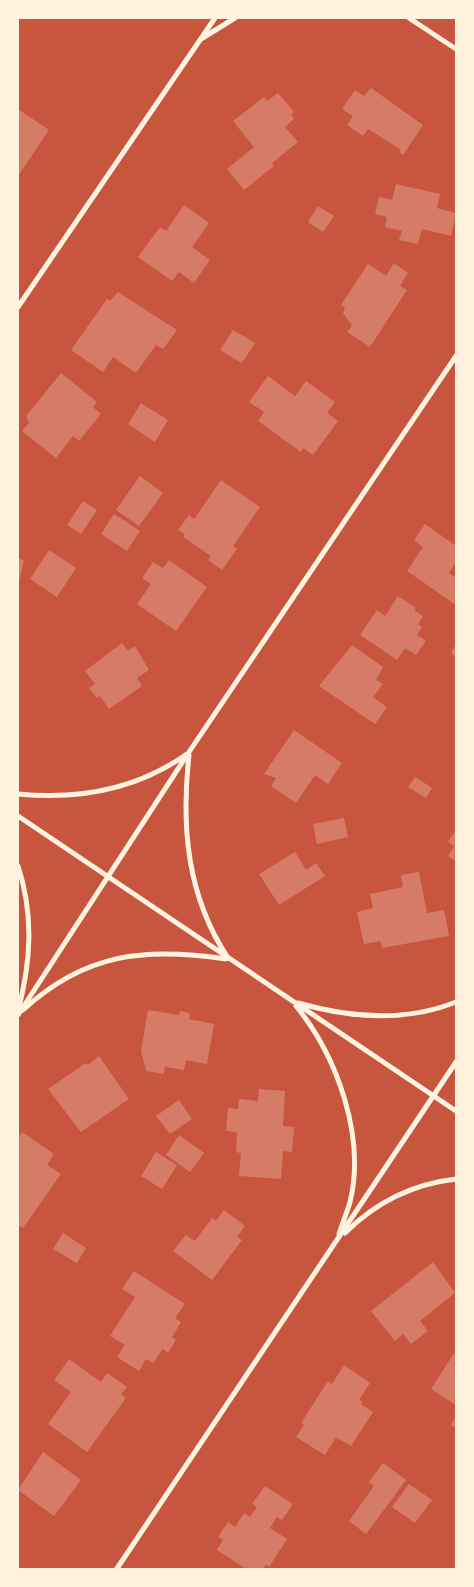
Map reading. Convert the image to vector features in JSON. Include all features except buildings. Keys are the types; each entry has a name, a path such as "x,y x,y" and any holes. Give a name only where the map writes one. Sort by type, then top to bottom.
{"street":[{"path":"18,307 215,18"},
{"path":"198,41 235,18"},
{"path":"409,18 449,44 456,51"},
{"path":"18,1015 190,752 456,356"},
{"path":"18,794 74,796 113,790 143,780 171,766 190,752"},
{"path":"190,752 185,797 186,834 192,872 205,914 217,942 229,960"},
{"path":"18,816 229,960 456,1111"},
{"path":"18,866 26,898 30,938 27,976 18,1015"},
{"path":"18,1015 44,990 68,975 102,962 145,954 187,953 229,960"},
{"path":"293,1002 326,1011 370,1016 404,1014 456,1002"},
{"path":"293,1002 312,1026 331,1059 344,1096 353,1145 353,1181 350,1202 336,1242"},
{"path":"116,1570 456,1062"},
{"path":"336,1242 363,1215 386,1200 420,1187 456,1179"}]}
